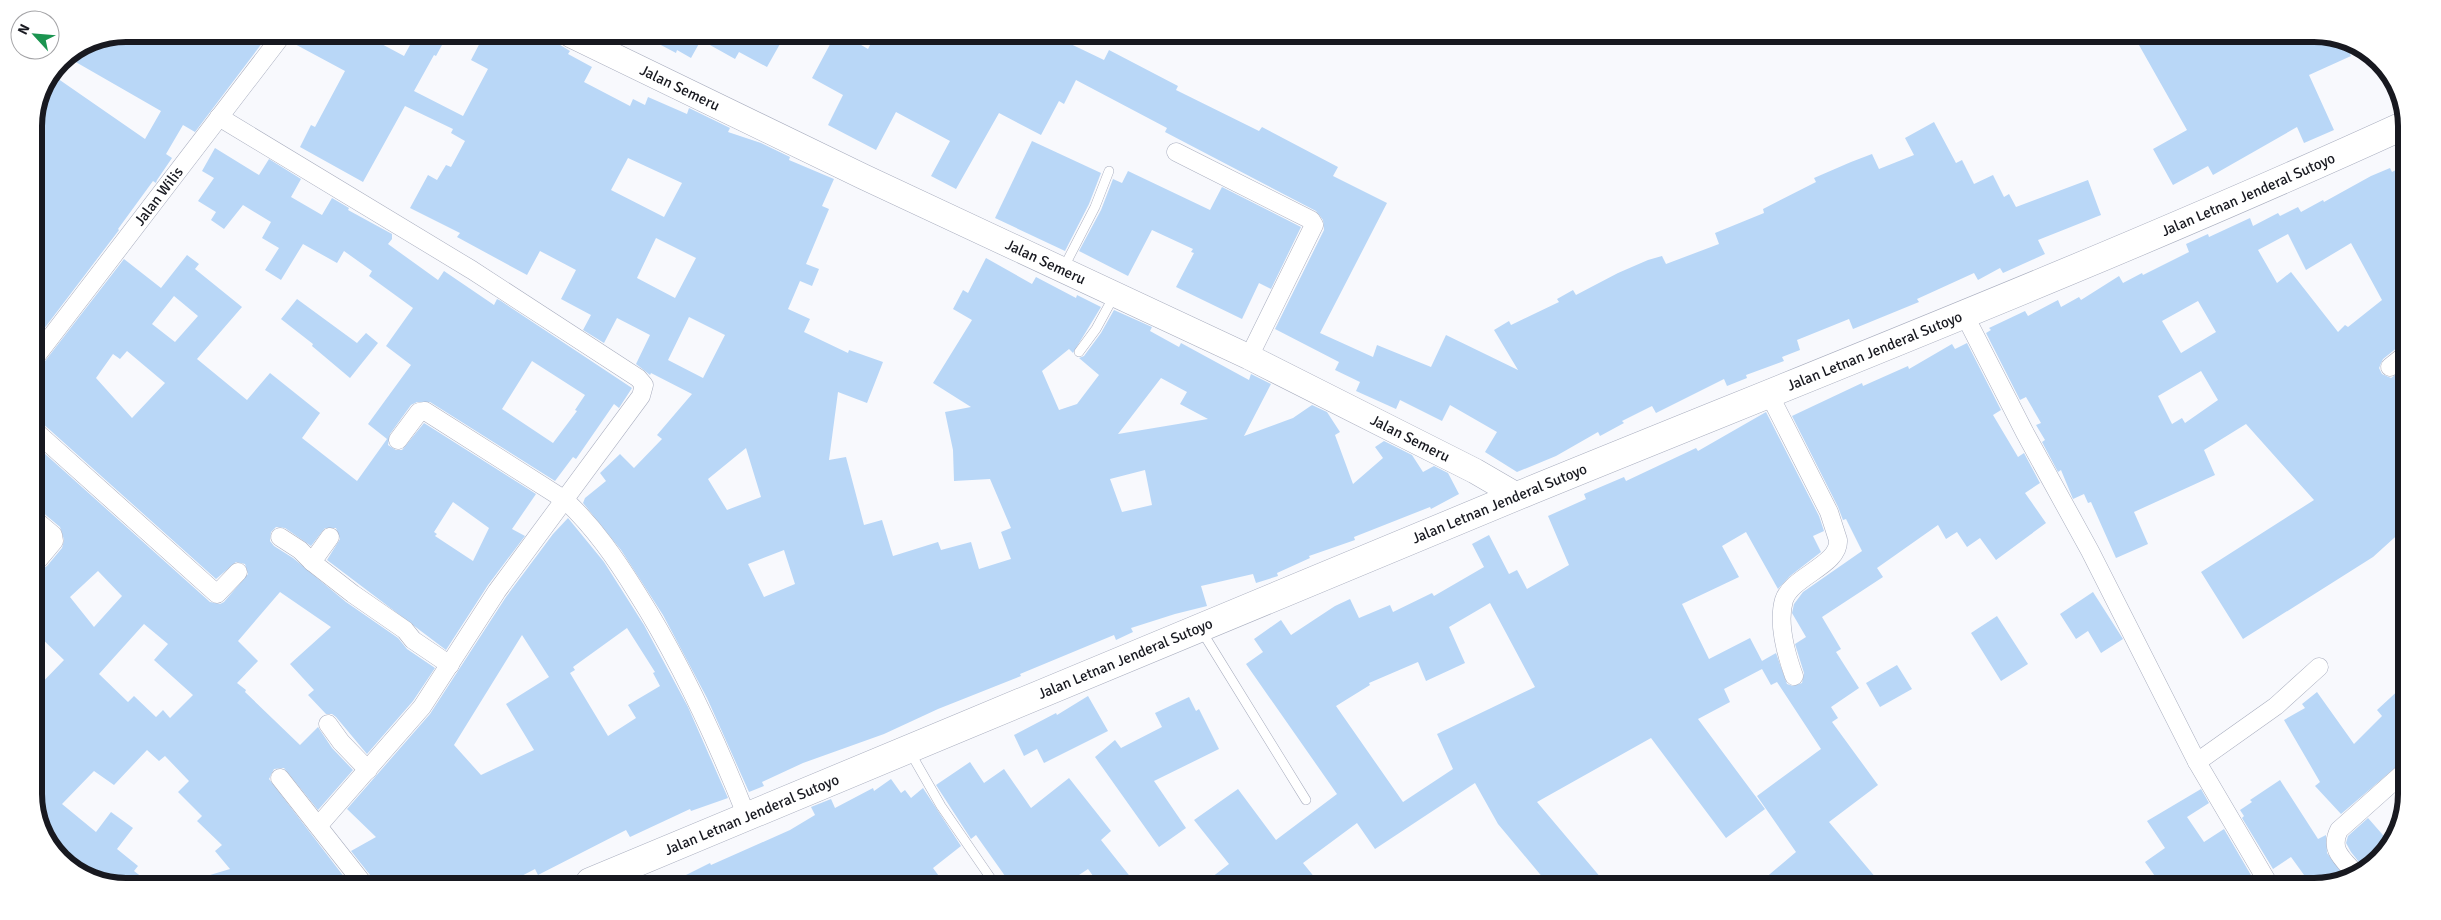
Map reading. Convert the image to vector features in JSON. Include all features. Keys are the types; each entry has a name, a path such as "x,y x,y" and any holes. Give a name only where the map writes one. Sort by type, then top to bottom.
{"main road":[{"name":"Jalan Letnan Jenderal Sutoyo","path":"600,878 1199,627 2085,265 2269,187 2398,128"}],"street":[{"name":"Jalan Wilis","path":"42,348 277,42"},
{"name":"Jalan Semeru","path":"585,42 864,177 1249,357 1459,463 1518,496"},
{"path":"219,117 472,270 642,382 644,388 641,396 498,591 422,707 319,825"},
{"path":"1176,152 1311,220 1314,225 1249,357"},
{"path":"1964,314 2025,433 2090,551 2197,762 2265,878"},
{"path":"2390,367 2398,361"},
{"path":"1769,394 1829,512 1838,540 1833,555 1790,588 1783,602 1784,636 1794,676"},
{"path":"398,440 419,412 425,411 565,500 608,548 659,627 712,731 747,817"},
{"path":"42,438 217,594 238,572"},
{"path":"43,526 53,535 54,542 43,556"},
{"path":"280,537 300,550 312,562 405,630 413,640 450,665"},
{"path":"312,562 330,537"},
{"path":"2197,762 2276,706 2319,668"},
{"path":"328,724 341,742 368,770"},
{"path":"2352,869 2335,846 2338,830 2398,777"},
{"path":"280,778 359,878"}],"lane":[{"path":"1063,269 1092,215 1109,171"},
{"path":"1079,352 1096,329 1115,294"},
{"path":"1199,627 1306,800"},
{"path":"909,750 941,806 991,878"}],"building":[{"path":"126,42 263,42 195,132 183,125 166,154 172,158 156,183 153,181 119,230 42,331 42,126 49,94 58,79 145,139 161,111 74,61 94,49"},
{"path":"291,42 378,42 404,56 412,42 444,42 436,56 434,55 414,91 463,116 488,69 471,60 480,42 555,42 570,51 568,54 592,67 584,82 630,106 633,99 645,105 648,97 687,114 689,108 730,128 728,132 761,143 790,157 789,160 834,179 822,206 829,209 806,264 819,269 812,286 800,281 788,309 810,319 804,332 848,353 849,350 883,362 867,403 838,392 829,460 846,457 864,525 882,520 893,556 938,542 941,550 971,542 979,569 1011,559 1001,532 1011,528 990,479 954,481 953,450 945,412 971,407 933,383 972,320 953,309 963,290 968,293 986,258 1032,284 1036,277 1076,298 1077,295 1101,307 1073,353 1069,349 1042,371 1059,410 1077,404 1099,375 1079,358 1084,356 1101,333 1114,310 1152,327 1150,331 1179,347 1181,343 1249,380 1251,374 1271,384 1244,436 1293,418 1312,405 1327,412 1340,432 1335,435 1353,484 1383,458 1375,447 1384,441 1412,455 1423,472 1434,466 1448,473 1459,494 1431,509 1430,507 1354,537 1355,540 1309,556 1310,558 1277,573 1278,576 1256,583 1253,574 1201,586 1207,606 1131,628 1133,632 1116,640 1114,635 1020,674 1021,676 938,709 884,734 803,763 762,782 764,786 749,792 707,698 663,615 621,550 583,503 585,498 606,481 600,473 620,454 634,468 662,439 657,435 692,394 651,373 650,375 636,364 650,335 617,318 604,343 583,330 591,315 561,299 576,270 540,251 527,275 457,237 460,233 410,208 428,175 437,180 446,165 451,167 465,141 451,133 453,129 405,106 363,182 300,147 311,125 315,127 345,71","holes":["628,158 682,183 664,217 611,190","656,238 696,258 675,298 637,278","689,317 725,335 703,378 668,360","1161,378 1187,392 1180,404 1208,419 1118,434","746,448 761,497 727,510 708,479","1145,470 1152,505 1122,512 1110,479","784,550 795,584 764,597 748,564"]},
{"path":"655,42 700,42 691,58 677,50 676,53"},
{"path":"705,42 781,42 767,67 739,52 735,59"},
{"path":"831,42 856,42 868,49 872,42 1066,42 1104,60 1109,50 1178,86 1176,90 1259,131 1262,127 1338,167 1333,176 1387,203 1320,333 1373,357 1377,345 1431,367 1446,335 1518,370 1494,330 1509,321 1511,325 1559,302 1557,299 1573,290 1576,295 1648,260 1662,256 1666,264 1719,244 1715,233 1764,213 1763,209 1816,182 1814,178 1851,162 1872,154 1879,169 1914,155 1905,138 1934,122 1956,163 1962,160 1974,184 1993,175 2004,197 2009,194 2016,207 2088,180 2101,215 2038,240 2045,254 2003,273 2000,268 1978,280 1974,273 1917,299 1919,302 1853,329 1849,319 1797,340 1800,350 1782,357 1784,361 1746,375 1747,378 1727,386 1724,379 1656,413 1652,406 1622,421 1624,423 1600,436 1598,432 1556,456 1517,472 1485,452 1497,432 1450,405 1442,421 1400,400 1396,409 1356,391 1360,382 1335,370 1339,362 1275,329 1324,230 1323,220 1316,211 1165,132 1167,128 1076,80 1064,104 1059,101 1041,135 999,113 956,189 931,176 950,141 896,112 876,150 828,125 843,95 812,78"},
{"path":"2137,42 2315,42 2348,50 2351,56 2309,75 2334,130 2304,143 2297,127 2213,175 2208,166 2173,185 2153,149 2187,130"},
{"path":"1032,141 1101,173 1089,204 1065,251 995,218"},
{"path":"215,148 259,175 269,159 301,179 291,197 322,215 332,198 349,208 348,210 392,234 392,239 388,244 438,280 444,271 494,305 497,299 501,301 632,388 619,408 614,404 576,459 573,457 555,481 430,402 417,402 411,405 390,434 388,445 396,450 402,450 424,423 536,494 512,529 525,536 488,585 446,650 327,560 340,539 336,528 325,528 311,546 285,528 276,527 271,532 270,541 274,546 293,558 346,602 398,638 407,649 435,668 413,701 367,754 336,717 332,714 326,714 308,695 314,690 290,664 331,627 280,592 238,641 258,661 237,683 246,690 245,692 300,745 318,727 332,748 353,770 318,810 284,768 274,769 269,779 345,878 200,878 230,869 215,851 222,845 197,821 202,816 178,792 189,781 165,756 159,761 147,750 114,785 94,771 62,804 96,832 111,812 133,828 117,849 138,866 134,871 143,878 110,876 89,869 80,863 60,845 47,821 44,810 43,682 64,660 43,639 43,569 62,548 64,540 60,527 43,512 42,452 210,602 220,604 224,602 248,574 245,564 236,562 216,579 42,423 42,365 124,259 161,288 187,255 199,264 195,269 242,307 197,359 247,400 270,373 320,413 302,438 357,481 387,439 368,424 411,365 386,346 413,308 369,276 372,271 344,251 337,263 303,244 281,280 265,270 279,248 262,238 271,222 243,205 224,229 211,220 216,212 198,201 214,178 202,171","holes":["174,296 198,316 175,342 152,324","127,351 165,383 132,418 96,378 113,354 120,359","532,361 585,395 575,410 577,411 553,443 502,409","453,502 489,528 473,561 435,536 437,534 434,532","98,571 122,596 94,627 70,597","144,624 168,644 154,660 193,695 170,718 163,710 156,717 134,696 128,702 99,674"]},
{"path":"2390,168 2392,172 2398,169 2398,347 2383,359 2379,368 2382,374 2391,378 2398,373 2398,534 2373,557 2243,639 2201,572 2314,500 2246,424 2204,450 2215,475 2134,512 2148,544 2116,558 2091,502 2088,503 2084,494 2073,499 2061,470 2058,472 2042,442 2045,440 2036,425 2041,423 2026,397 2020,400 1986,333 1991,330 1989,328 2025,311 2028,316 2058,300 2061,307 2079,297 2081,300 2119,276 2123,283 2142,273 2143,275 2189,252 2186,244 2208,234 2209,237 2250,218 2253,226 2278,213 2280,216 2298,207 2301,212","holes":["2288,234 2306,270 2351,243 2382,300 2348,327 2345,325 2338,332 2291,272 2277,283 2258,250","2198,301 2216,332 2181,353 2162,321","2201,371 2218,400 2185,423 2182,418 2172,424 2158,396"]},
{"path":"1128,171 1210,210 1222,187 1301,227 1271,289 1259,283 1242,319 1176,287 1194,253 1191,252 1193,249 1152,230 1128,276 1079,251 1101,210 1113,179 1122,183"},
{"path":"297,299 357,343 366,333 378,343 350,378 312,346 313,344 281,319"},
{"path":"1967,343 2001,410 1993,415 2018,457 2024,453 2040,483 2025,493 2046,523 1996,560 1980,538 1967,547 1957,532 1946,539 1938,525 1877,568 1883,577 1822,617 1841,649 1836,652 1859,688 1831,707 1838,718 1832,722 1878,785 1829,822 1876,878 1765,878 1796,852 1757,796 1821,749 1777,682 1771,685 1762,669 1724,689 1730,702 1698,719 1765,809 1726,838 1651,738 1537,802 1601,878 1543,878 1498,824 1475,783 1375,849 1357,823 1303,863 1315,878 1211,878 1229,864 1194,820 1238,789 1276,840 1337,794 1246,664 1263,652 1254,639 1281,620 1291,635 1335,606 1350,599 1359,618 1390,605 1393,612 1432,593 1434,596 1484,567 1472,544 1489,535 1509,574 1517,570 1527,589 1569,565 1548,516 1586,499 1584,494 1624,477 1626,481 1696,448 1698,451 1766,412 1819,516 1824,531 1813,536 1821,552 1790,576 1778,589 1746,532 1722,546 1739,577 1682,604 1709,659 1750,638 1762,661 1776,653 1787,684 1793,686 1802,683 1804,673 1795,644 1806,637 1792,613 1794,604 1803,592 1862,551 1846,519 1843,520 1792,416 1862,383 1863,386 1908,366 1909,369 1952,344 1955,349","holes":["1490,603 1535,687 1437,734 1453,769 1403,802 1336,706 1370,685 1369,683 1418,662 1426,681 1465,663 1449,627"]},
{"path":"568,518 604,562 644,625 688,707 728,798 691,811 690,809 630,837 626,830 538,875 535,869 518,878 371,878 351,851 376,837 347,809 430,714 506,597 553,534","holes":["627,628 655,672 653,673 660,686 628,705 636,718 608,736 570,673 575,670 573,667","522,635 549,677 506,704 534,750 481,775 454,745"]},
{"path":"2093,592 2123,639 2101,653 2088,631 2076,639 2060,614"},
{"path":"1997,616 2028,664 2001,681 1971,633"},
{"path":"1897,665 1912,689 1880,707 1866,683"},
{"path":"2398,691 2398,765 2341,814 2315,786 2320,782 2284,720 2305,708 2302,704 2317,692 2354,744 2382,716 2377,710"},
{"path":"1088,696 1108,731 1044,763 1037,749 1024,756 1014,735 1056,713 1057,715"},
{"path":"1189,697 1196,711 1199,709 1219,749 1154,781 1186,828 1159,847 1095,757 1115,740 1121,748 1162,727 1155,713"},
{"path":"970,762 984,783 1004,769 1031,808 1069,778 1111,831 1101,840 1131,878 1095,878 1088,869 1074,878 1006,878 976,835 971,839 936,785"},
{"path":"891,779 901,793 905,790 911,798 923,788 961,846 933,868 940,878 680,878 710,863 711,865 790,830 815,815 811,807 831,799 835,808 873,788 874,791"},
{"path":"2280,780 2318,839 2326,835 2327,853 2342,873 2306,878 2291,857 2273,869 2242,818 2244,816 2240,810 2252,802 2250,800"},
{"path":"2201,789 2209,803 2187,817 2204,842 2224,829 2253,878 2156,878 2145,862 2165,848 2147,821"},
{"path":"2368,818 2386,838 2370,857 2360,864 2346,843 2348,836"}]}
